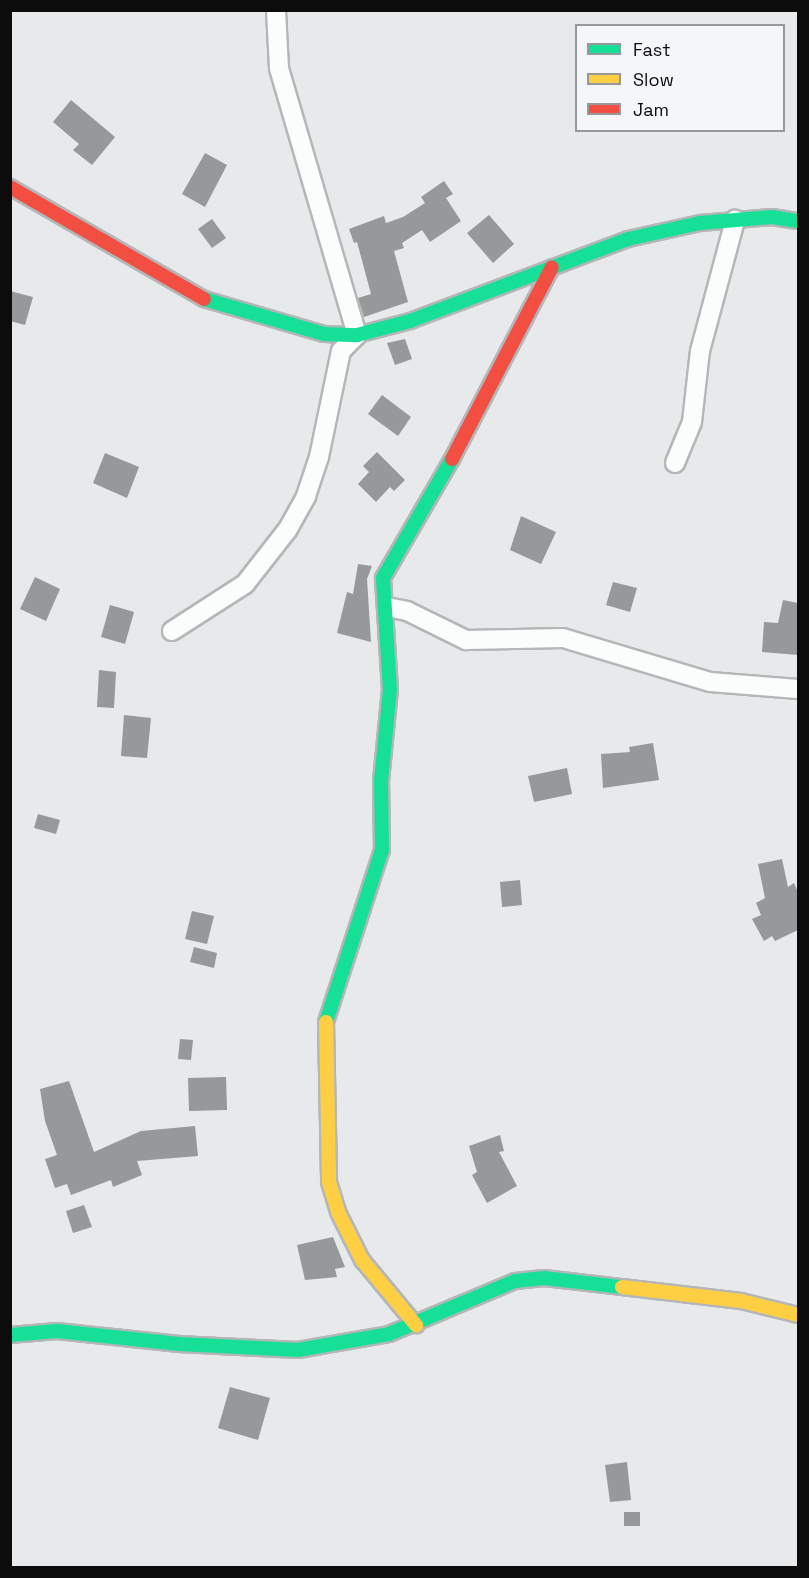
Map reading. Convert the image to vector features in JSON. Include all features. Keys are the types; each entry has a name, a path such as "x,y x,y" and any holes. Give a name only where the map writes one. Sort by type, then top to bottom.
{"street":[{"path":"276,10 279,68 357,335"},
{"path":"10,187 207,300 324,334 357,335 410,321 628,239 700,223 735,220 798,221"},
{"path":"675,463 692,422 705,331 735,220"},
{"path":"416,1325 362,1260 338,1212 329,1182 323,1080 324,1028 331,999 382,850 381,781 390,690 387,607 383,578 444,475 552,267"},
{"path":"172,631 246,584 288,529 306,496 319,457 341,351 357,335"},
{"path":"387,607 407,611 466,640 563,638 710,682 798,689"},
{"path":"10,1335 57,1331 115,1334 179,1344 298,1350 343,1345 416,1325 515,1281 544,1278 741,1301 798,1315"}],"building":[{"path":"71,100 115,137 92,165 73,150 79,144 53,122"},
{"path":"205,153 227,165 205,207 182,194"},
{"path":"444,181 453,194 446,198 461,221 430,242 422,230 402,243 404,248 394,251 408,302 364,317 358,298 371,294 357,242 354,243 349,229 384,216 386,223 403,217 425,203 421,197"},
{"path":"489,215 514,244 493,263 467,233"},
{"path":"212,219 226,238 212,248 198,229"},
{"path":"10,291 33,297 25,325 10,321"},
{"path":"405,339 412,359 395,365 387,343"},
{"path":"382,395 411,417 398,436 368,414"},
{"path":"377,452 405,480 394,491 390,487 376,502 358,484 369,472 363,466"},
{"path":"105,453 139,467 127,498 93,483"},
{"path":"521,516 556,532 541,564 510,550"},
{"path":"358,564 372,566 367,579 371,642 337,633 347,592 353,594"},
{"path":"35,577 60,589 46,621 20,609"},
{"path":"613,582 637,588 630,612 606,605"},
{"path":"783,600 798,603 798,655 762,652 764,622 778,623"},
{"path":"110,605 134,612 125,644 101,637"},
{"path":"99,670 116,672 114,708 97,707"},
{"path":"124,715 151,718 147,758 121,756"},
{"path":"653,743 659,780 603,788 601,754 630,752 629,747"},
{"path":"567,768 572,794 534,802 528,776"},
{"path":"38,814 60,820 56,834 34,828"},
{"path":"782,859 788,887 794,883 798,892 798,930 775,941 772,936 764,941 752,919 761,915 756,903 765,898 758,864"},
{"path":"520,880 522,905 502,907 500,882"},
{"path":"192,911 214,916 207,944 185,939"},
{"path":"194,947 217,953 214,968 190,962"},
{"path":"180,1039 193,1040 191,1060 178,1059"},
{"path":"226,1077 227,1110 189,1111 188,1078"},
{"path":"69,1081 94,1152 141,1131 195,1126 198,1156 137,1161 142,1175 113,1187 111,1180 71,1195 67,1184 55,1188 45,1159 57,1155 45,1121 40,1089"},
{"path":"500,1135 504,1151 499,1152 517,1186 487,1203 472,1175 477,1172 469,1146"},
{"path":"84,1205 92,1227 73,1233 66,1211"},
{"path":"333,1237 345,1267 335,1269 337,1277 305,1280 297,1245"},
{"path":"230,1387 270,1398 258,1440 218,1428"},
{"path":"627,1462 631,1500 610,1502 605,1465"},
{"path":"624,1512 640,1512 640,1526 624,1526"}],"traffic: fast":[{"path":"204,299 324,334 357,335 410,321 628,239 700,223 772,217 798,221"},
{"path":"326,1022 382,850 381,781 390,690 383,578 452,459"},
{"path":"10,1335 57,1331 179,1344 298,1350 389,1334 515,1281 544,1278 622,1287"}],"traffic: slow":[{"path":"326,1022 329,1182 338,1212 362,1260 416,1325"},
{"path":"622,1287 741,1301 798,1315"}],"traffic: jam":[{"path":"10,187 204,299"},
{"path":"452,459 552,267"}]}
